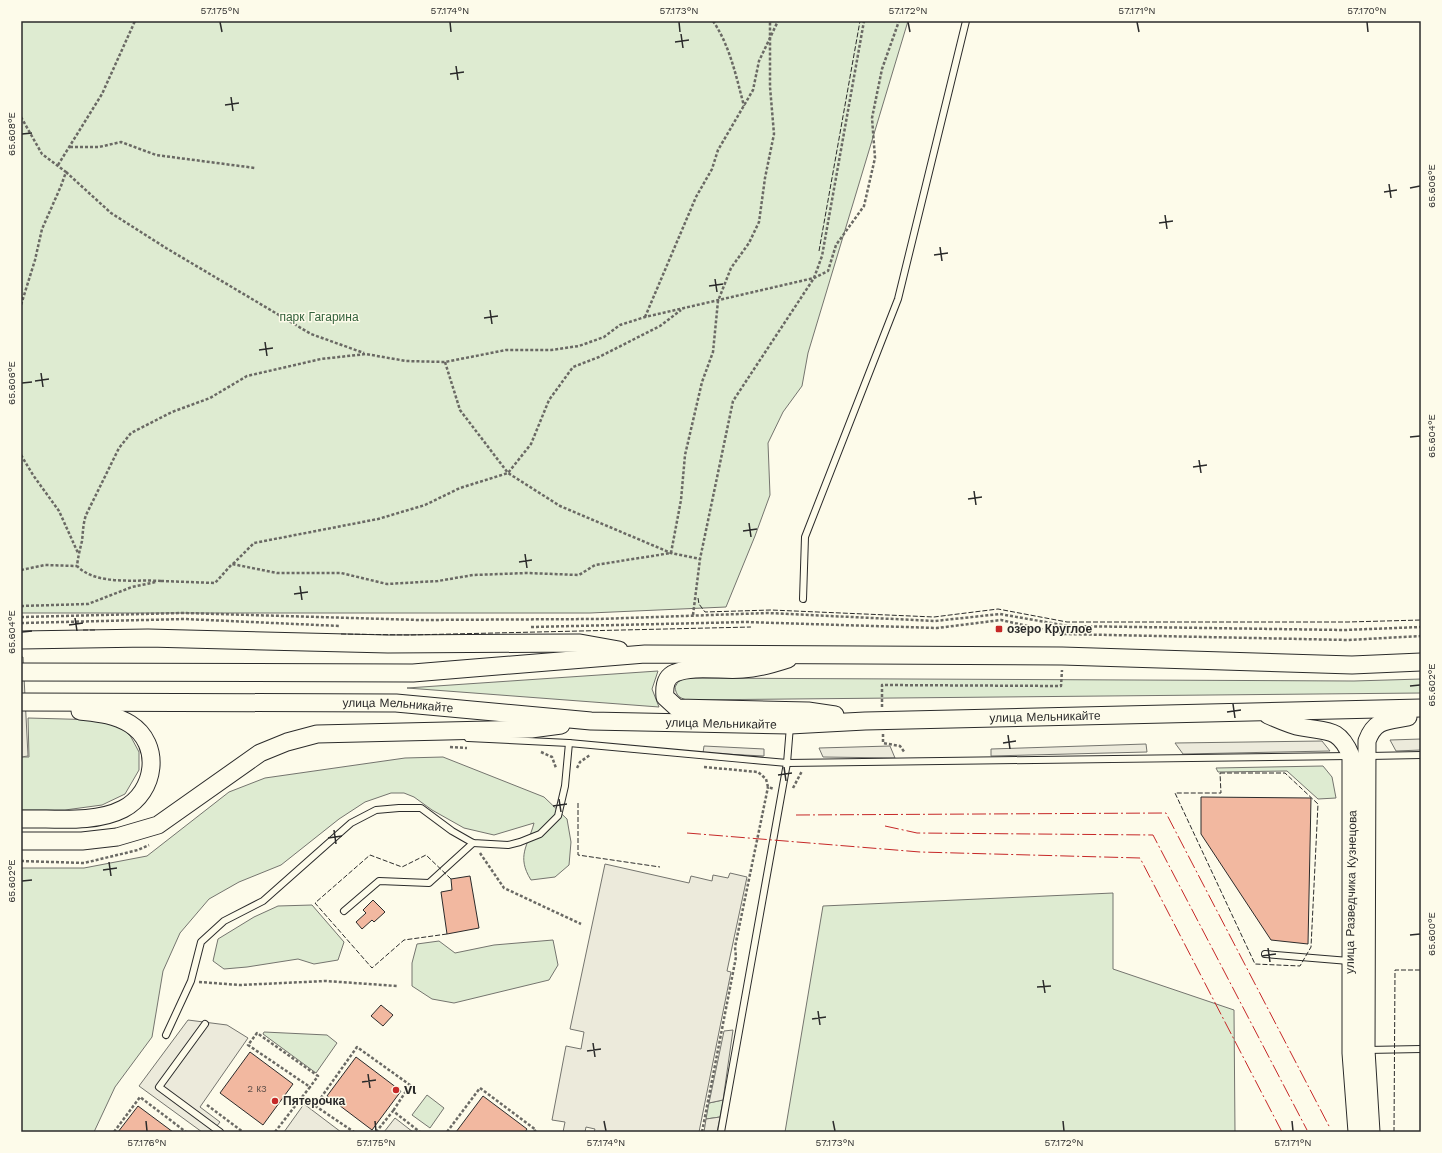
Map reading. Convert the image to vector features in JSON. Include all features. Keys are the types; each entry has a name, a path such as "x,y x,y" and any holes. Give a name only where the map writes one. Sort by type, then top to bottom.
{"main road":[{"path":"21,640 148,638 388,644 580,644 645,654"},
{"path":"26,672 413,673 645,654 1062,656 1352,665 1421,662"},
{"path":"801,654 769,666 742,669 689,670 675,673 669,677 665,683 665,697 676,708 808,710 865,721"},
{"path":"21,819 86,818 105,815 123,809 138,799 145,786 152,763 149,747 142,735 131,725 117,717 99,713 64,710 27,702"},
{"name":"улица Мельникайте","path":"27,702 396,703 591,721 790,725 882,720 1262,713 1421,708"},
{"name":"улица Разведчика Кузнецова","path":"1357,1132 1351,1053 1351,961 1359,756 1371,730 1378,723 1421,712"},
{"name":"улица Разведчика Кузнецова","path":"1262,713 1299,727 1326,730 1337,735 1359,756 1366,1050 1371,1132"},
{"path":"21,842 118,837 158,826 260,753 287,742 317,734 356,732 393,734 531,729 591,721"}],"lane":[{"path":"803,599 805,537 898,299 966,21"},
{"path":"721,1132 780,791 787,763 790,725"},
{"path":"393,734 569,743 787,763 1421,755"},
{"path":"166,1035 191,981 201,942 224,921 263,901 351,823 376,810 421,808 452,831 473,843 508,845 540,834 558,816 565,786 569,743"},
{"path":"344,911 379,881 429,883 473,843"},
{"path":"1265,954 1351,961"},
{"path":"204,1024 159,1087 220,1132"},
{"path":"1366,1050 1421,1049"}],"path":[{"path":"58,165 102,94 135,21"},
{"path":"713,21 719,30 733,61 744,106"},
{"path":"671,553 681,500 685,455 702,382 713,352 718,301 731,268 749,243 759,222 765,178 774,134 769,38 770,21"},
{"path":"645,317 696,197 712,169 718,150 753,90 760,61 769,38 778,21"},
{"path":"693,615 700,559 733,401 814,278 822,256 864,21"},
{"path":"21,117 42,154 58,165 111,213 166,248 311,334 366,354 406,361 445,362 506,350 551,350 579,346 604,337 620,325 645,317 814,278 828,271 836,246 864,206 875,158 872,118 882,69 899,21"},
{"path":"70,147 99,147 121,142 156,155 255,168"},
{"path":"21,305 35,260 42,229 66,172"},
{"path":"21,570 45,565 77,566 85,574 102,579 215,583 254,543 378,519 425,505 460,488 508,474 531,444 550,400 573,368 599,357 660,326 682,309"},
{"path":"77,566 86,515 119,448 131,433 172,412 210,398 247,376 321,359 366,354"},
{"path":"445,362 460,410 508,474 560,506 671,553 700,559"},
{"path":"21,455 33,475 59,511 78,554"},
{"path":"232,564 277,573 341,574 387,584 438,581 473,575 526,573 578,575 596,565 671,553"},
{"path":"21,606 88,604 132,587 161,581"},
{"path":"21,617 184,613 419,620 599,619 693,615 768,614 935,621 1000,614 1068,626 1344,630 1421,627"},
{"path":"21,623 185,619 341,626"},
{"path":"529,627 746,622 937,628 1001,620 1063,634 1348,640 1421,636"},
{"path":"906,754 900,746 883,743 882,685 1061,686 1063,634"},
{"path":"443,747 475,748"},
{"path":"538,751 552,757 557,769 575,772 580,762 590,755 598,755"},
{"path":"697,766 758,772 766,779 768,787 735,947 736,957 702,1132"},
{"path":"768,787 790,794 802,771 810,771"},
{"path":"21,861 84,863 138,850 152,843"},
{"path":"473,843 504,888 581,924"},
{"path":"191,981 240,985 326,980 397,986"},
{"path":"275,1132 310,1087 318,1076 257,1033 248,1045 310,1087"},
{"path":"315,1106 357,1047 410,1085 393,1111 376,1132"},
{"path":"447,1132 480,1088 536,1130 534,1132"},
{"path":"114,1132 140,1097 186,1132"},
{"path":"302,1097 354,1132"},
{"path":"207,1105 243,1132"},
{"path":"393,1111 420,1132"}],"green space":[{"name":"парк Гагарина","path":"21,21 908,21 808,353 802,386 783,412 768,443 770,495 726,607 590,613 21,613"},
{"path":"658,671 652,689 659,707 407,688"},
{"path":"684,678 1354,681 1421,679 1421,693 687,700 678,696 675,687 678,682"},
{"path":"28,718 101,720 119,725 131,737 139,752 139,770 125,794 102,805 65,810 21,810 21,757 29,757"},
{"path":"443,757 544,797 567,819 571,842 569,865 555,877 531,880 524,864 524,857 526,845 534,823 494,835 464,828 432,810 414,797 404,793 391,793 365,802 339,819 281,865 239,882 209,899 180,933 163,971 152,1037 115,1087 94,1132 21,1132 21,868 84,868 147,856 229,792 265,778 405,758"},
{"path":"1323,766 1332,777 1336,798 1318,799 1287,771 1218,772 1216,768"},
{"path":"1113,893 1113,969 1234,1010 1235,1132 785,1132 823,906"},
{"path":"312,905 344,942 338,960 314,964 298,959 224,969 213,961 218,939 254,917 278,906"},
{"path":"553,940 558,965 549,980 454,1003 432,999 412,986 412,963 417,944 439,941 455,953 494,945"},
{"path":"264,1032 327,1035 337,1043 316,1073 263,1034"},
{"path":"427,1095 444,1108 430,1128 412,1115"},
{"path":"723,1100 720,1117 706,1119 709,1103"}],"shaded area":[{"path":"21,657 23,657 28,756 21,757"},
{"path":"1421,739 1421,750 1396,751 1390,740"},
{"path":"1322,741 1330,751 1183,754 1175,743"},
{"path":"1146,744 1147,752 991,756 991,749"},
{"path":"704,746 764,749 764,756 703,753"},
{"path":"890,746 895,758 823,757 819,748"},
{"path":"605,864 689,883 691,876 712,881 713,875 728,878 730,873 747,877 727,971 731,972 699,1132 594,1132 595,1129 586,1127 585,1132 563,1132 565,1122 552,1120 566,1046 581,1049 584,1032 570,1029"},
{"path":"188,1020 227,1025 248,1038 200,1107 220,1122 212,1132 202,1132 139,1086"},
{"path":"733,1030 723,1100 709,1103 724,1031"},
{"path":"304,1104 341,1132 284,1132"},
{"path":"720,1117 717,1132 704,1132 706,1119"},
{"path":"395,1118 413,1132 384,1132"}],"building":[{"path":"1201,797 1311,798 1308,944 1271,940 1201,834"},
{"path":"470,876 479,928 447,934 441,892 452,890 451,879"},
{"path":"373,900 385,912 374,922 372,920 362,929 356,922 366,913 363,910"},
{"path":"381,1005 393,1015 383,1026 371,1016"},
{"path":"250,1052 293,1084 263,1125 220,1093"},
{"path":"356,1057 401,1091 372,1130 327,1096"},
{"path":"483,1096 527,1129 525,1132 456,1132"},
{"path":"138,1106 173,1132 118,1132"}],"fence":[{"path":"819,251 860,21"},
{"path":"698,598 699,604 705,612 771,610 934,617 998,609 1067,622 1348,622 1421,620"},
{"path":"341,634 409,635 751,627"},
{"path":"83,630 95,630"},
{"path":"1220,773 1285,773 1318,804 1311,947 1300,966 1255,964 1175,793 1221,793 1220,773"},
{"path":"578,803 578,855 660,867"},
{"path":"447,934 404,940 372,968 315,903 370,855 402,867 426,855 451,879"},
{"path":"1394,1132 1395,970 1421,970"}],"power":[{"path":"796,815 1166,813 1330,1128"},
{"path":"885,826 917,833 1153,835 1307,1130"},
{"path":"687,833 920,852 1140,858 1282,1132"}],"place":[{"name":"озеро Круглое","path":"999,629"},
{"name":"Vl","path":"396,1090"},
{"name":"Пятерочка","path":"275,1101"}]}
